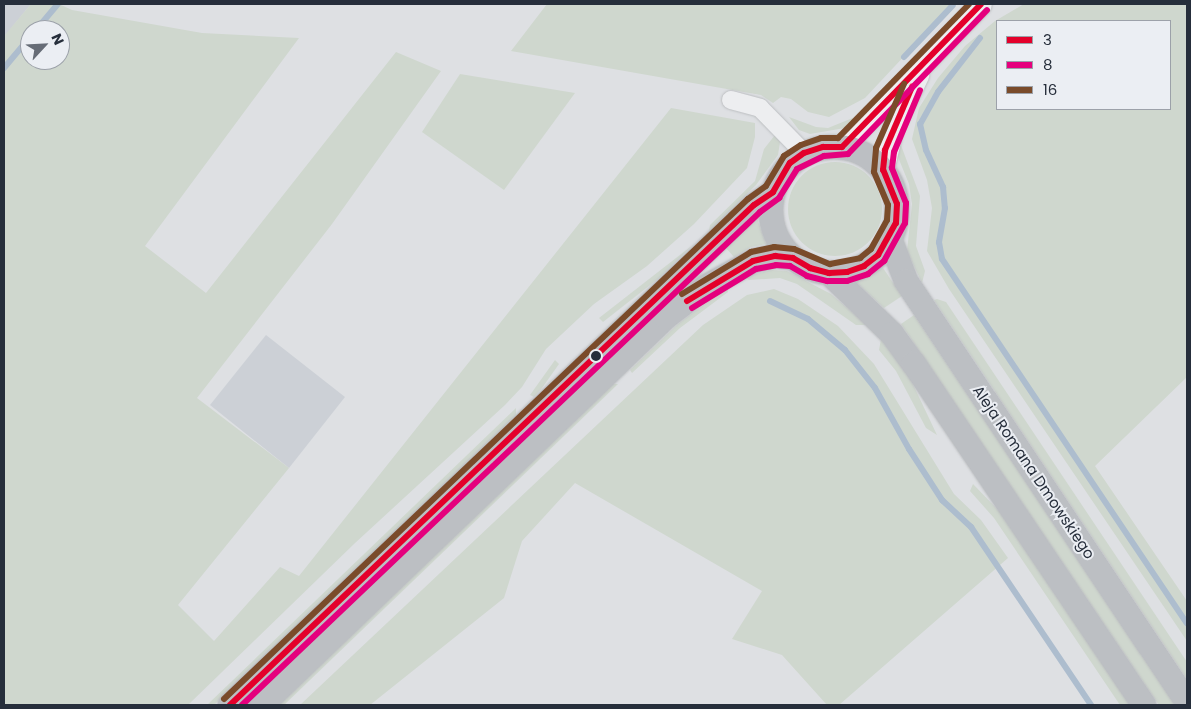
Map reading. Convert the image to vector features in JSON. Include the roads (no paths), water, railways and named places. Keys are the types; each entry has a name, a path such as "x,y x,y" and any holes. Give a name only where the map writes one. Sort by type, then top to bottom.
{"main road":[{"path":"823,147 842,147 865,155 883,170 892,186 897,204 896,223 890,239 878,255 864,266 847,272 829,273 810,268 793,258 781,244 773,228 770,210 773,192 790,163 804,154 823,147"},
{"path":"230,705 754,205 773,192"},
{"name":"Aleja Romana Dmowskiego","path":"890,239 906,281 1187,702"},
{"path":"262,705 666,317 707,286 753,261 775,256 793,258"},
{"path":"829,273 892,334 914,364 1144,705"}],"street":[{"path":"842,147 981,4"},
{"path":"883,170 893,128 924,62"},
{"path":"731,100 760,108 804,154"}],"waterway":[{"path":"44,20 58,4"},
{"path":"904,57 953,5"},
{"path":"980,38 938,92 920,124 926,150 943,187 945,208 939,242 942,259 1187,623"},
{"path":"4,68 20,49"},
{"path":"770,301 808,319 845,350 875,388 909,449 942,500 971,527 1091,705"}]}
